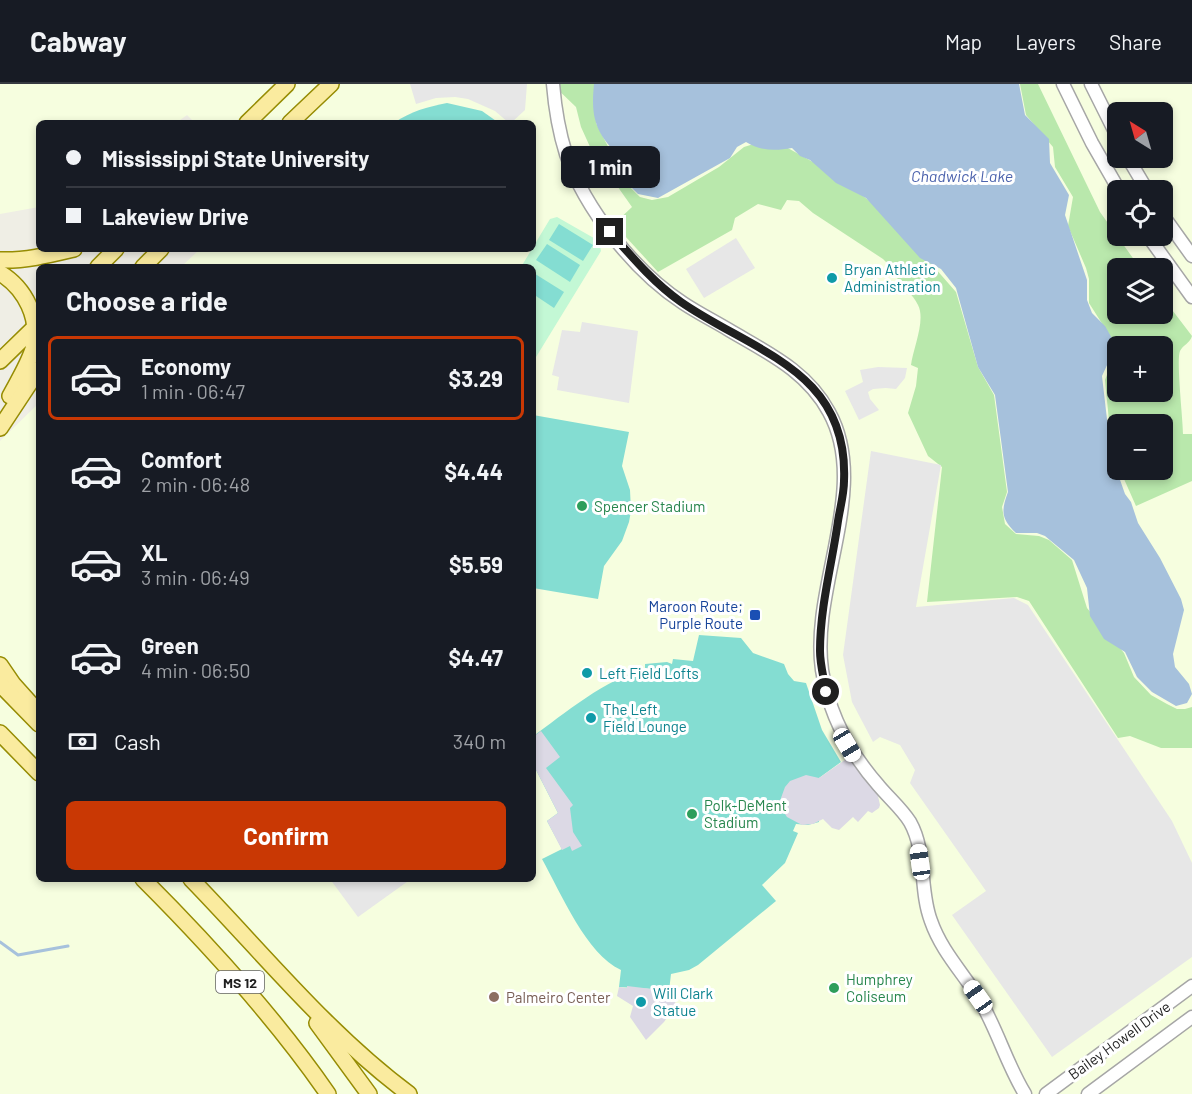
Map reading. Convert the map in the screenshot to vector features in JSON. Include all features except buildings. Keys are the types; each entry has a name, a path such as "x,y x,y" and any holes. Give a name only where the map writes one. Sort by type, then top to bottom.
{"main road":[{"path":"250,120 287,84"},
{"path":"293,120 331,84"},
{"path":"0,260 15,260 60,252"},
{"path":"101,264 113,252"},
{"path":"146,264 158,252"},
{"path":"0,273 19,288 28,302 36,322"},
{"path":"0,361 36,326"},
{"path":"5,400 32,351 36,330"},
{"path":"5,400 36,372"},
{"path":"0,428 36,374"},
{"path":"0,665 13,684 36,710"},
{"path":"0,684 36,721"},
{"path":"0,732 36,770"},
{"path":"0,743 36,777"},
{"name":"MS 12","path":"146,882 248,991 297,1051 328,1094"},
{"name":"MS 12","path":"194,882 276,971 369,1094"},
{"path":"276,971 357,1052 410,1094"}],"street":[{"path":"553,84 559,128 574,173 590,203 610,232 658,283 681,302 798,372 818,394 837,426 842,449 844,482 823,608 820,652 831,709 857,762 910,822 917,842 925,898 932,924 948,955 983,1007 1025,1094"},
{"path":"1063,84 1113,180"},
{"path":"1091,84 1107,116"},
{"path":"1173,229 1192,255"},
{"path":"1155,246 1192,297"},
{"name":"Bailey Howell Drive","path":"1046,1094 1192,986"},
{"name":"Bailey Howell Drive","path":"1088,1094 1192,1017"}],"shaded area":[{"path":"0,84 1192,84 1192,1094 0,1094 0,441 36,406 36,882 536,882 536,264 184,264 197,252 536,252 536,120 192,120 187,115 180,120 36,120 36,208 0,214"},
{"path":"410,84 527,84 525,110 514,120 506,120 495,111 468,99 436,98 416,104"},
{"path":"447,103 482,111 495,120 399,120 433,106"},
{"path":"557,217 599,241 601,251 536,357 536,264 523,264 530,252 536,252 536,242 550,219"},
{"path":"559,224 593,245 583,261 549,240"},
{"path":"736,238 755,268 704,298 686,269"},
{"path":"547,244 580,265 570,282 536,260"},
{"path":"536,274 564,292 554,308 536,296"},
{"path":"582,322 638,331 629,403 557,390 559,377 552,375 562,330 580,332"},
{"path":"878,367 907,368 905,378 896,389 873,389 868,392 870,399 879,410 859,420 845,391 863,382 860,370"},
{"name":"Spencer Stadium","path":"536,416 629,432 622,466 630,490 629,522 622,541 604,566 598,599 536,589"},
{"path":"871,451 941,465 916,607 1014,598 1028,605 1172,821 1192,863 1192,957 1052,1057 952,915 986,891 910,783 915,770 900,745 880,737 873,742 852,702 843,655"},
{"name":"Polk-DeMent Stadium","path":"699,635 741,638 753,653 784,664 794,681 806,683 822,730 841,762 819,778 819,822 808,825 796,824 793,831 798,833 785,863 762,885 776,901 698,965 689,970 671,974 669,991 661,990 660,994 652,993 652,989 619,987 621,970 608,962 586,937 542,859 562,849 547,821 558,813 536,770 536,734 601,688 631,674 645,671 645,664 667,662 672,664 673,659 693,661"},
{"path":"541,731 560,757 546,768 573,805 570,808 573,832 582,846 572,851 570,846 562,850 547,821 558,813 536,770 536,735"},
{"path":"849,757 878,796 879,808 872,813 868,811 858,822 853,817 839,830 832,828 823,819 813,824 802,825 787,817 783,811 781,798 790,781 806,775 819,778"},
{"path":"332,882 407,882 358,917"},
{"path":"627,986 652,989 652,993 660,994 660,990 676,991 675,1006 664,1022 646,1040 630,1017 633,1006 617,996 619,987 627,988"}],"green space":[{"path":"552,84 595,84 596,123 627,184 640,197 652,200 668,197 719,167 744,147 760,142 777,142 838,176 892,219 956,292 978,367 994,395 1007,492 1002,507 1005,524 1016,534 1039,536 1049,540 1072,560 1087,608 1124,653 1134,677 1151,695 1167,704 1177,709 1192,707 1192,748 1161,748 1130,736 1118,738 1029,601 1017,597 927,602 942,467 928,456 908,413 916,386 918,368 911,365 921,318 918,305 897,278 899,275 883,259 813,213 799,201 787,200 781,210 758,204 735,218 732,230 658,272 614,224 632,207 591,149 581,127 576,107"},
{"path":"1020,84 1038,84 1100,212 1107,222 1107,246 1124,246 1133,258 1107,258 1107,324 1173,324 1173,311 1192,336 1180,351 1179,366 1183,434 1192,434 1192,481 1136,506 1124,480 1173,480 1173,414 1108,414 1107,402 1173,402 1173,336 1110,336 1089,303 1089,279 1086,268 1068,226 1073,197 1055,167 1053,147 1026,115"},
{"path":"1107,375 1107,400 1105,380"}],"water":[{"name":"Chadwick Lake","path":"594,84 1019,84 1025,115 1049,139 1050,163 1069,195 1065,215 1087,280 1087,300 1092,313 1105,326 1111,336 1107,336 1107,365 1102,376 1107,419 1107,480 1120,480 1138,523 1160,558 1181,599 1184,610 1173,654 1175,667 1189,684 1192,694 1187,703 1176,706 1152,692 1137,677 1125,652 1104,639 1090,616 1087,588 1074,560 1045,536 1037,533 1016,533 1007,523 1004,504 1008,492 995,395 978,367 956,288 941,269 920,258 866,198 836,183 810,160 800,156 792,148 768,150 746,142 737,147 730,158 658,198 638,194 625,181 613,162 615,152 598,129 593,104"}],"waterway":[{"path":"0,942 18,955 68,946"}],"place":[{"name":"Bryan Athletic Administration","path":"832,278"},
{"name":"Spencer Stadium","path":"582,506"},
{"name":"Maroon Route; Purple Route","path":"755,615"},
{"name":"Left Field Lofts","path":"587,673"},
{"name":"The Left Field Lounge","path":"591,718"},
{"name":"Polk-DeMent Stadium","path":"692,814"},
{"name":"Humphrey Coliseum","path":"834,988"},
{"name":"Palmeiro Center","path":"494,997"},
{"name":"Will Clark Statue","path":"641,1002"}],"route":[{"path":"610,232 658,283 681,302 789,365 818,394 837,426 842,449 844,482 823,608 820,652 826,692"}]}
